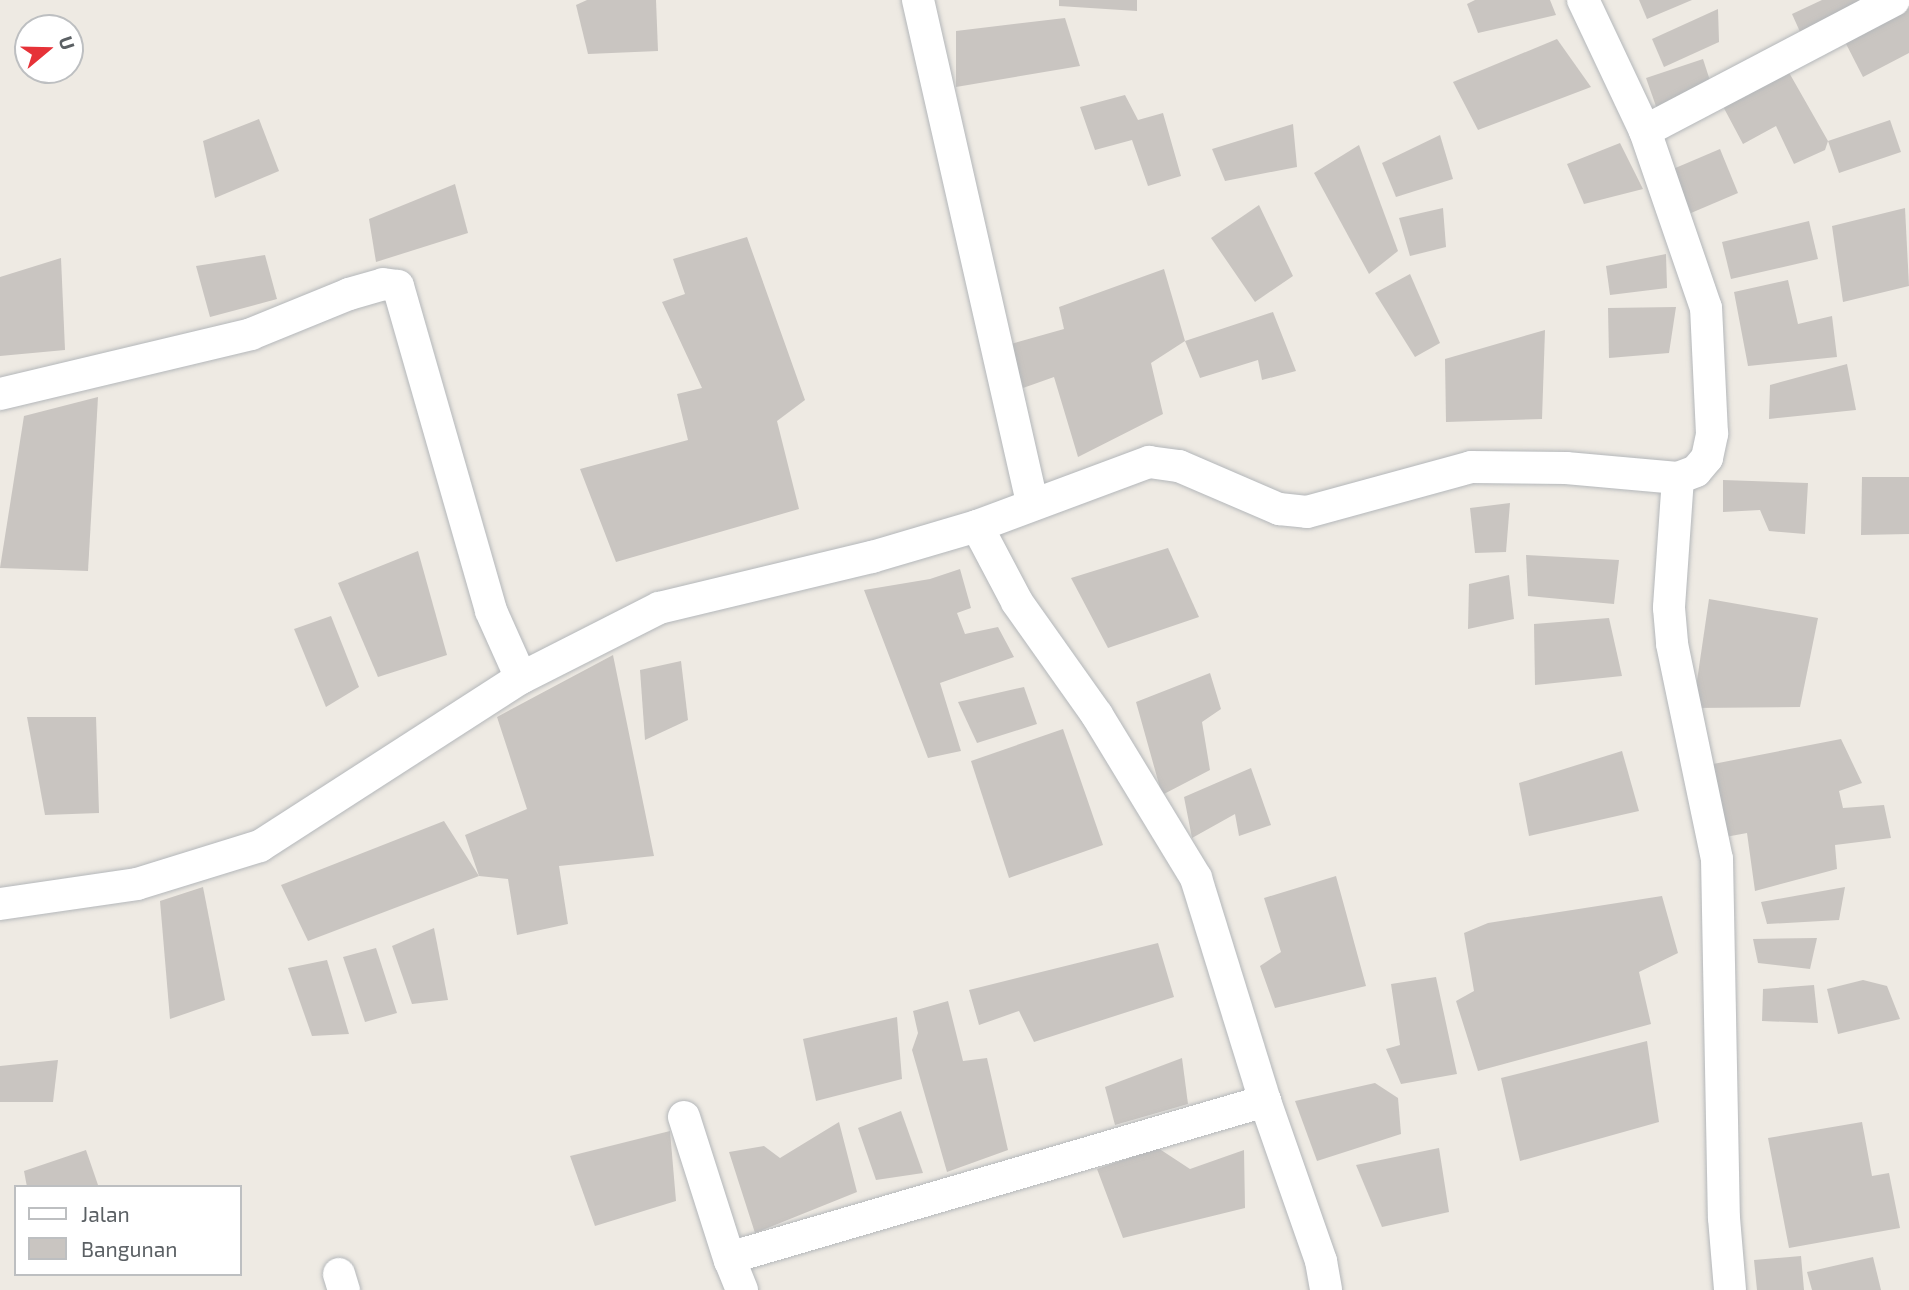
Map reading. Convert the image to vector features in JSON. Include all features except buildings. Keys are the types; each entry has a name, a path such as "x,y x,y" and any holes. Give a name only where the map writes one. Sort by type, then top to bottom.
{"street":[{"path":"919,0 1032,502"},
{"path":"0,904 137,884 260,846 521,678 659,608 872,557 977,526 1032,502 1149,462 1180,466 1279,509 1307,512 1471,467 1566,468 1678,478 1696,471 1707,458 1713,434 1706,308 1645,131 1583,0"},
{"path":"1645,131 1894,0"},
{"path":"0,394 251,334 349,294 383,284 398,286 491,611 521,678"},
{"path":"1678,478 1669,608 1717,859 1724,1205 1730,1290"},
{"path":"977,526 1017,602 1097,716 1196,878 1211,919 1265,1101 1321,1261 1326,1290"},
{"path":"730,1261 1265,1101"},
{"path":"684,1117 730,1261 742,1290"}]}
